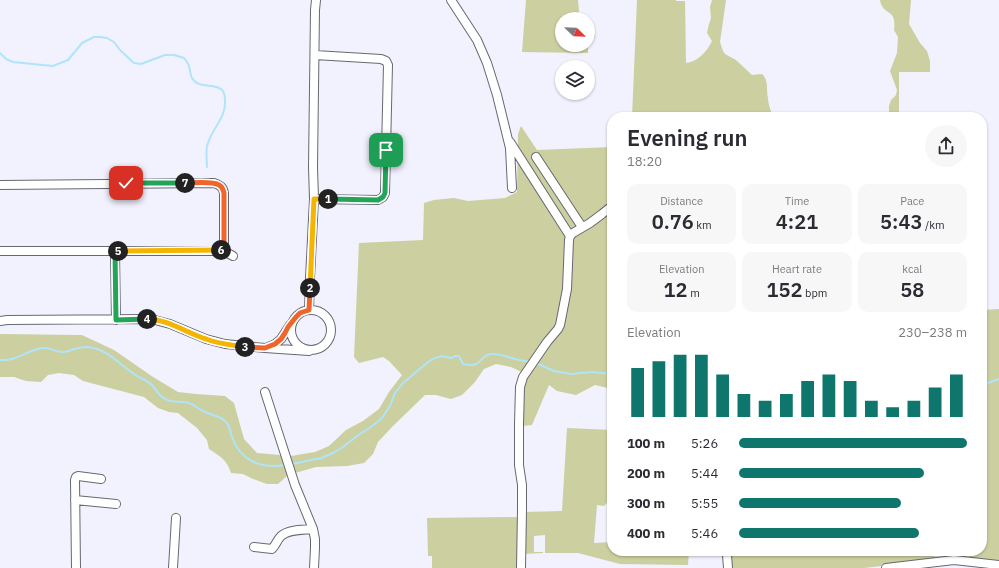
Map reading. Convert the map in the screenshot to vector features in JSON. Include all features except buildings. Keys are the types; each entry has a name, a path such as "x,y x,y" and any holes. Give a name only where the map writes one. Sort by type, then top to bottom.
{"street":[{"path":"309,310 314,199 313,109 316,0"},
{"path":"451,0 477,40 497,95 510,148 512,188"},
{"path":"314,199 378,200 383,197 385,193 388,65 386,61 381,59 315,55"},
{"path":"508,138 570,236"},
{"path":"536,157 582,228"},
{"path":"0,185 214,183 223,188 224,193 224,246 222,250"},
{"path":"521,568 522,485 519,465 518,424 520,387 526,372 560,325 567,289 570,236 607,210"},
{"path":"0,251 222,250 233,256"},
{"path":"115,251 116,320"},
{"path":"0,321 151,319 170,324 206,339 225,344 265,348 309,351 321,348 329,338 331,332 328,319 318,311 309,310 300,313 288,327 281,339 275,344 265,348"},
{"path":"292,322 291,334 293,340 297,346 309,351"},
{"path":"265,392 295,485 313,529 315,539 314,568"},
{"path":"76,568 75,480 78,476 101,480"},
{"path":"75,500 116,504"},
{"path":"173,568 176,518"},
{"path":"254,548 272,549 278,539 289,531 313,529"},
{"path":"727,556 728,568"},
{"path":"886,568 954,560 999,565"}],"green space":[{"path":"526,0 578,0 579,12 555,12 555,52 588,53 522,52"},
{"path":"637,0 685,1 686,63 694,61 701,56 712,41 707,33 711,18 710,7 712,0 726,0 720,42 723,51 725,54 736,60 752,75 762,74 764,76 766,79 768,103 771,112 632,112"},
{"path":"880,0 911,0 909,24 920,43 927,51 930,61 930,72 899,72 899,112 889,112 891,100 896,95 897,90 890,71 897,53 898,37 894,30 894,18 884,9"},
{"path":"521,126 537,150 607,147 607,388 595,385 576,395 557,391 549,385 532,425 523,426 523,388 528,375 511,367 496,364 484,369 475,382 462,395 451,399 436,395 425,395 378,442 373,454 364,463 347,466 316,467 288,475 278,484 267,484 243,474 231,473 223,459 209,449 207,440 197,428 178,413 169,412 158,408 144,397 83,381 74,375 59,373 48,375 41,382 26,381 14,377 0,377 0,334 82,335 114,350 178,392 225,396 234,403 244,439 257,453 291,456 315,452 329,446 346,430 363,421 379,409 389,392 402,375 389,361 383,357 359,363 354,357 359,243 423,240 424,203 434,200 454,198 468,201 505,198 517,192 518,134"},
{"path":"999,309 999,563 969,559 969,556 987,556 987,310"},
{"path":"567,428 607,430 607,503 604,506 597,505 594,543 607,542 607,556 689,556 688,565 620,564 578,553 545,553 545,535 534,536 534,552 543,553 524,554 524,512 562,511"},
{"path":"520,517 519,568 432,568 432,556 428,556 427,518"},
{"path":"730,556 935,556 935,560 864,568 730,568"}],"waterway":[{"path":"0,53 6,59 13,62 53,66 68,60 82,43 94,37 101,37 107,38 114,42 134,63 141,64 165,55 174,55 184,58 195,82 203,85 215,86 223,91 225,95 225,107 207,146 207,167"},
{"path":"0,360 12,359 43,348 49,348 59,352 84,347 100,350 150,383 166,400 190,403 205,412 223,419 229,426 232,437 240,452 253,462 268,466 285,465"},
{"path":"292,464 321,458 333,453 371,427 382,418 390,406 395,393 403,383 435,358 442,356 451,358 459,356 463,364 474,365 487,355 494,354 531,362"},
{"path":"536,363 554,371 571,374 592,372 607,374"},
{"path":"987,383 999,379"}],"route":[{"path":"126,183 214,183 219,185 223,188 224,193 224,246 222,250 219,251 115,251 116,320 151,319 170,324 206,339 225,344 265,348 275,344 281,339 296,317 300,313 309,310 314,199 378,200 383,197 385,193 386,150"}]}
